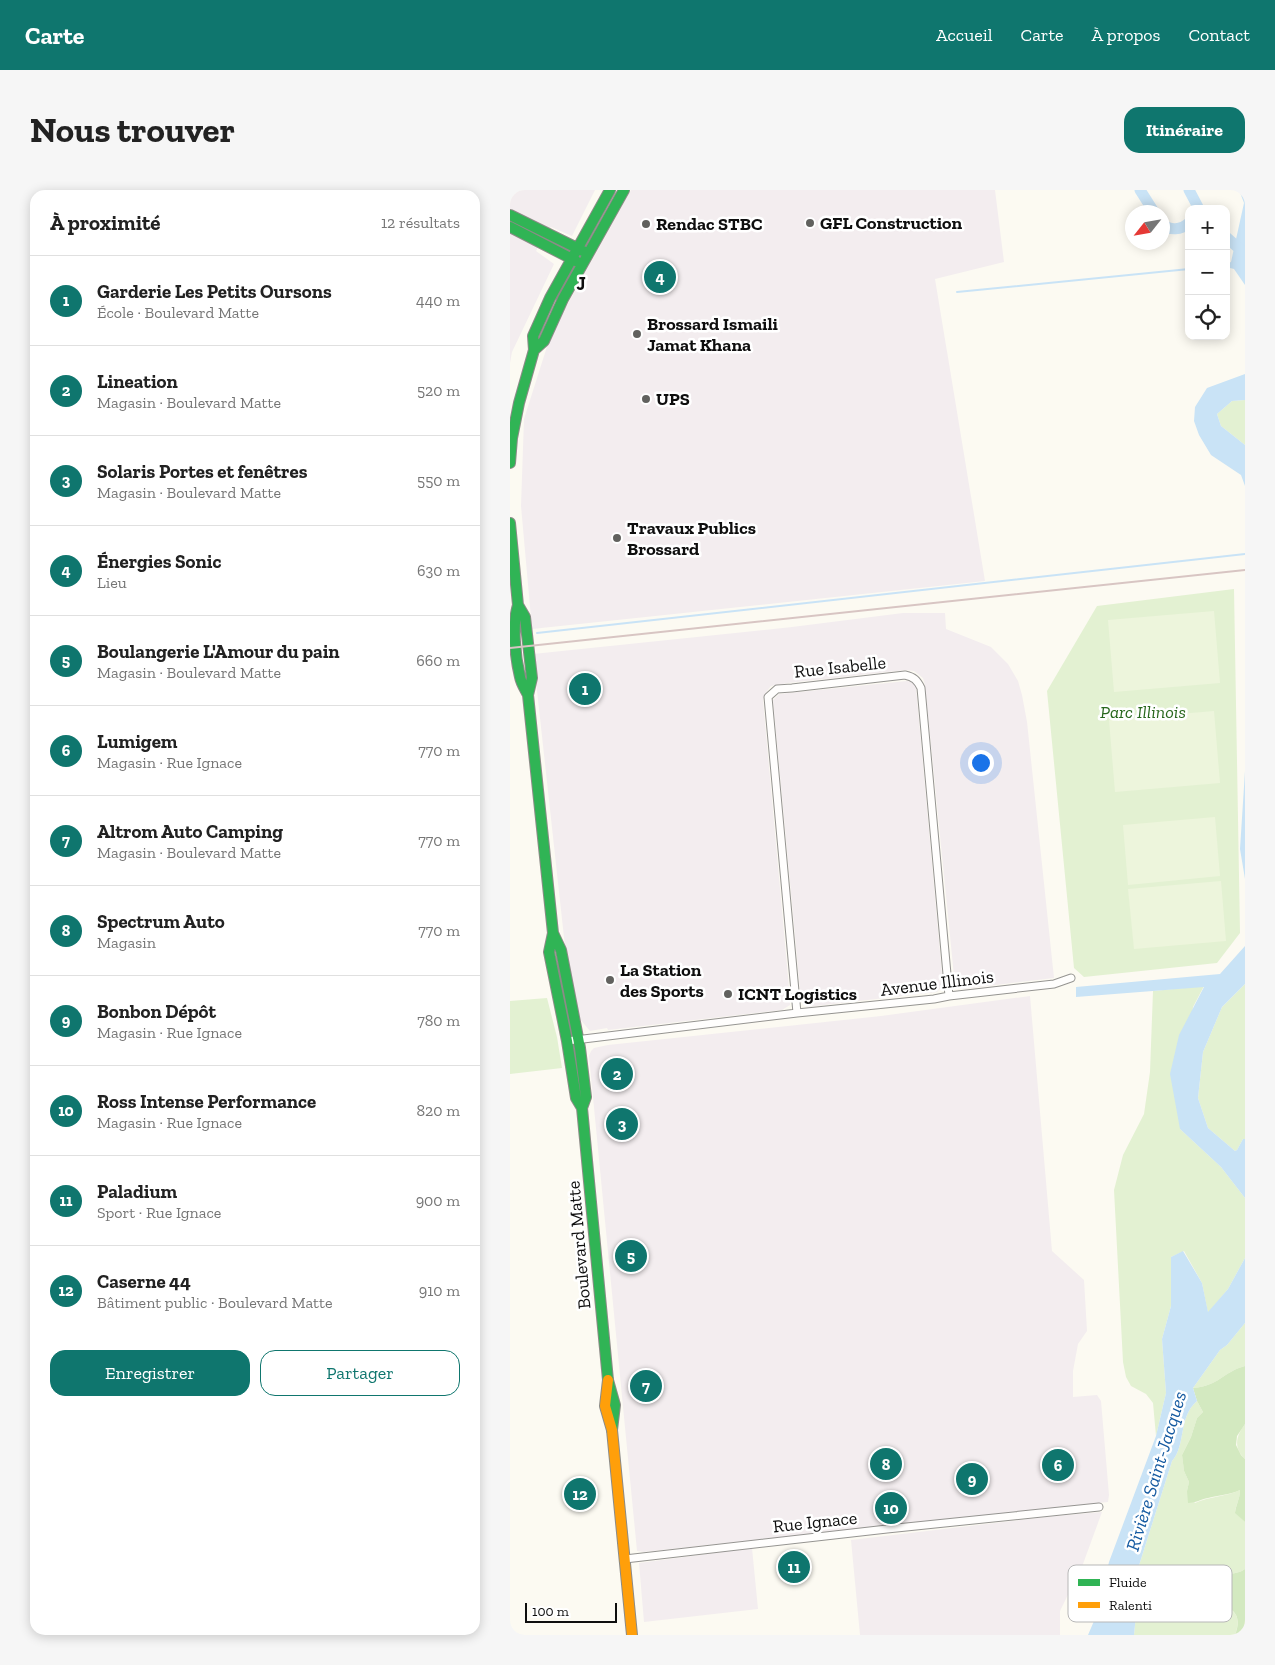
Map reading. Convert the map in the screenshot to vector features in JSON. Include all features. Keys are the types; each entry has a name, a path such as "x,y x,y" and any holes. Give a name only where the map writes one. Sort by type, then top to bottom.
{"main road":[{"path":"510,463 519,403 534,350 533,336 535,330 550,298 610,190"},
{"path":"534,350 544,341 558,308 624,190"},
{"path":"510,215 545,230 588,254"},
{"path":"510,227 582,264"},
{"name":"Boulevard Matte","path":"510,523 518,606 514,618 515,635 520,678 528,695 553,933 549,952 586,1097 582,1108 608,1380 604,1396 606,1414 612,1430 632,1635"}],"street":[{"name":"Rue Isabelle","path":"797,1013 768,705 768,697 771,693 777,690 792,688 906,676 918,681 921,688 949,996"},
{"name":"Avenue Illinois","path":"572,1040 797,1013 934,999 1054,984 1071,978"},
{"name":"Rue Ignace","path":"625,1559 887,1528 1099,1507"}],"shaded area":[{"path":"510,190 595,190 572,236 551,227 536,251 554,264 512,352 510,363"},
{"path":"631,190 995,190 1004,262 935,279 985,581 532,629 521,506 524,419 551,334"},
{"path":"903,613 945,613 946,629 991,647 1008,664 1018,681 1027,722 1054,978 963,989 955,986 923,678 914,671 906,670 788,683 771,686 763,700 790,1005 782,1010 590,1031 579,1018 568,974 533,654 792,627"},
{"path":"907,681 913,682 916,687 943,985 937,992 807,1007 801,1000 773,700 779,694"},
{"path":"1030,996 1052,1251 1084,1280 1087,1331 1078,1344 1073,1371 1073,1397 1097,1395 1101,1401 1108,1502 644,1552 637,1551 589,1056 591,1051 594,1048 608,1045 881,1016"},
{"path":"1102,1512 1083,1565 1068,1565 1068,1595 1060,1611 1060,1635 860,1635 851,1540"},
{"path":"752,1548 758,1609 644,1622 639,1563"}],"green space":[{"path":"1245,400 1245,445 1221,426 1217,414 1232,401"},
{"name":"Parc Illinois","path":"1234,589 1240,933 1217,963 1084,977 1074,968 1047,691 1097,606"},
{"path":"1214,611 1220,683 1114,692 1108,620"},
{"path":"1214,711 1220,783 1115,792 1109,720"},
{"path":"1215,817 1220,876 1128,885 1123,825"},
{"path":"1221,881 1226,941 1134,949 1128,889"},
{"path":"1245,984 1245,1139 1243,1139 1235,1151 1208,1128 1198,1098 1203,1052 1222,1007"},
{"path":"1204,986 1193,1007 1180,1129 1221,1167 1245,1198 1245,1258 1228,1289 1208,1313 1202,1283 1184,1251 1171,1257 1171,1306 1162,1339 1166,1393 1156,1436 1153,1403 1146,1394 1131,1386 1126,1377 1123,1362 1114,1190 1123,1155 1144,1114 1150,1072 1153,991"},
{"path":"547,998 557,1037 562,1068 510,1074 510,1001"},
{"path":"1245,1323 1245,1366 1209,1385 1193,1388 1220,1350 1227,1345"},
{"path":"1245,1366 1245,1424 1237,1436 1236,1445 1245,1459 1245,1522 1235,1513 1240,1490 1188,1503 1187,1491 1189,1482 1184,1471 1182,1455 1191,1437 1197,1418 1203,1412 1193,1388 1209,1385"},
{"path":"1197,1401 1203,1412 1197,1418 1191,1437 1182,1455 1184,1471 1189,1482 1187,1491 1195,1503 1240,1490 1235,1512 1245,1522 1245,1569 1236,1573 1232,1574 1232,1565 1139,1565 1172,1461 1179,1448 1184,1423 1191,1408"},
{"path":"1245,1424 1245,1459 1239,1451 1237,1442"},
{"path":"1245,1569 1245,1635 1235,1635 1238,1622 1232,1610 1232,1574"},
{"path":"1232,1611 1238,1622 1235,1635 1134,1635 1135,1622 1232,1622"}],"water":[{"path":"1239,190 1245,190 1245,285 1234,269 1230,268 1244,203"},
{"path":"1245,374 1245,400 1232,401 1217,414 1221,426 1245,445 1245,486 1241,475 1211,455 1199,435 1194,421 1195,407 1207,388"},
{"path":"1245,771 1245,879 1240,849"},
{"path":"1245,946 1245,984 1222,1007 1203,1052 1198,1098 1208,1128 1235,1151 1243,1139 1245,1139 1245,1198 1221,1167 1180,1129 1170,1074 1179,1035 1204,987 1076,997 1076,987 1220,974"},
{"name":"Rivière Saint-Jacques","path":"1183,1251 1202,1283 1208,1312 1228,1289 1245,1258 1245,1323 1227,1345 1220,1350 1193,1388 1197,1401 1191,1408 1184,1423 1179,1448 1172,1461 1139,1565 1108,1565 1156,1436 1166,1393 1162,1339 1171,1306 1171,1257"},
{"name":"Rivière Saint-Jacques","path":"1094,1622 1135,1622 1134,1635 1088,1635"}],"waterway":[{"path":"1140,190 1150,205"},
{"path":"1189,190 1197,205"},
{"path":"1170,228 1176,229 1185,226"},
{"path":"1230,240 1242,251"},
{"path":"957,292 1185,269"},
{"path":"537,633 1245,554"}],"railway":[{"path":"510,648 1245,570"}],"traffic: fast":[{"path":"510,463 512,438 519,403 534,350 533,336 550,298 610,190"},
{"path":"534,350 544,341 563,299 624,190"},
{"path":"510,215 583,251"},
{"path":"510,227 576,261"},
{"path":"510,523 518,605 525,617 532,678 528,695"},
{"path":"518,605 515,622 516,650 518,669 522,684 528,695 553,933 549,952 567,1041 576,1098 582,1108"},
{"path":"553,933 561,950 580,1048 586,1097 582,1108 608,1380 615,1405 612,1430"}],"traffic: slow":[{"path":"608,1380 605,1406 612,1430 632,1635"}],"place":[{"name":"GFL Construction","path":"810,223"},
{"name":"Rendac STBC","path":"646,224"},
{"name":"Énergies Sonic","path":"660,277"},
{"name":"Brossard Ismaili Jamat Khana","path":"637,334"},
{"name":"UPS","path":"646,399"},
{"name":"Travaux Publics Brossard","path":"617,538"},
{"name":"Garderie Les Petits Oursons","path":"585,689"},
{"name":"La Station des Sports","path":"610,980"},
{"name":"ICNT Logistics","path":"728,994"},
{"name":"Lineation","path":"617,1074"},
{"name":"Solaris Portes et fenêtres","path":"622,1124"},
{"name":"Boulangerie L'Amour du pain","path":"631,1256"},
{"name":"Altrom Auto Camping","path":"646,1386"},
{"name":"Spectrum Auto","path":"886,1464"},
{"name":"Lumigem","path":"1058,1465"},
{"name":"Bonbon Dépôt","path":"972,1479"},
{"name":"Caserne 44","path":"580,1494"},
{"name":"Ross Intense Performance","path":"891,1508"},
{"name":"Paladium","path":"794,1567"}],"district":[{"name":"J","path":"581,283"}]}
